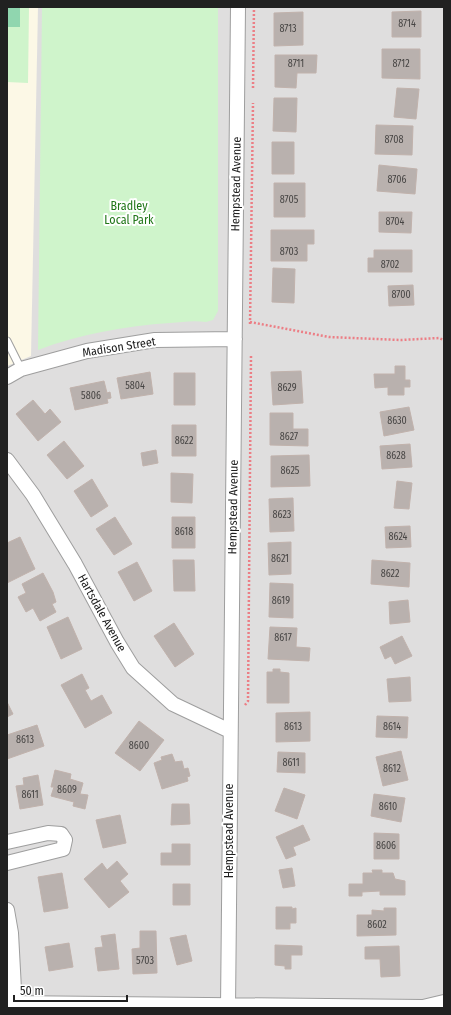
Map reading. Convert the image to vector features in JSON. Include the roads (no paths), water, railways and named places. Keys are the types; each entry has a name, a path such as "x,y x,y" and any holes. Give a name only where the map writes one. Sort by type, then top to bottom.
{"street":[{"name":"Hempstead Avenue","path":"228,1007 238,7"},
{"name":"Madison Street","path":"7,376 21,369 87,351 155,340 235,339"},
{"name":"Hartsdale Avenue","path":"7,460 33,495 75,564 116,642 133,668 173,704 230,731"},
{"path":"7,842 48,833 61,834 65,840 63,849 7,863"},
{"path":"7,910 11,933 12,1005 423,1008 444,1002"}],"lane":[{"path":"7,341 21,369"}],"park label":[{"name":"Bradley Local Park","path":"129,213"}]}
